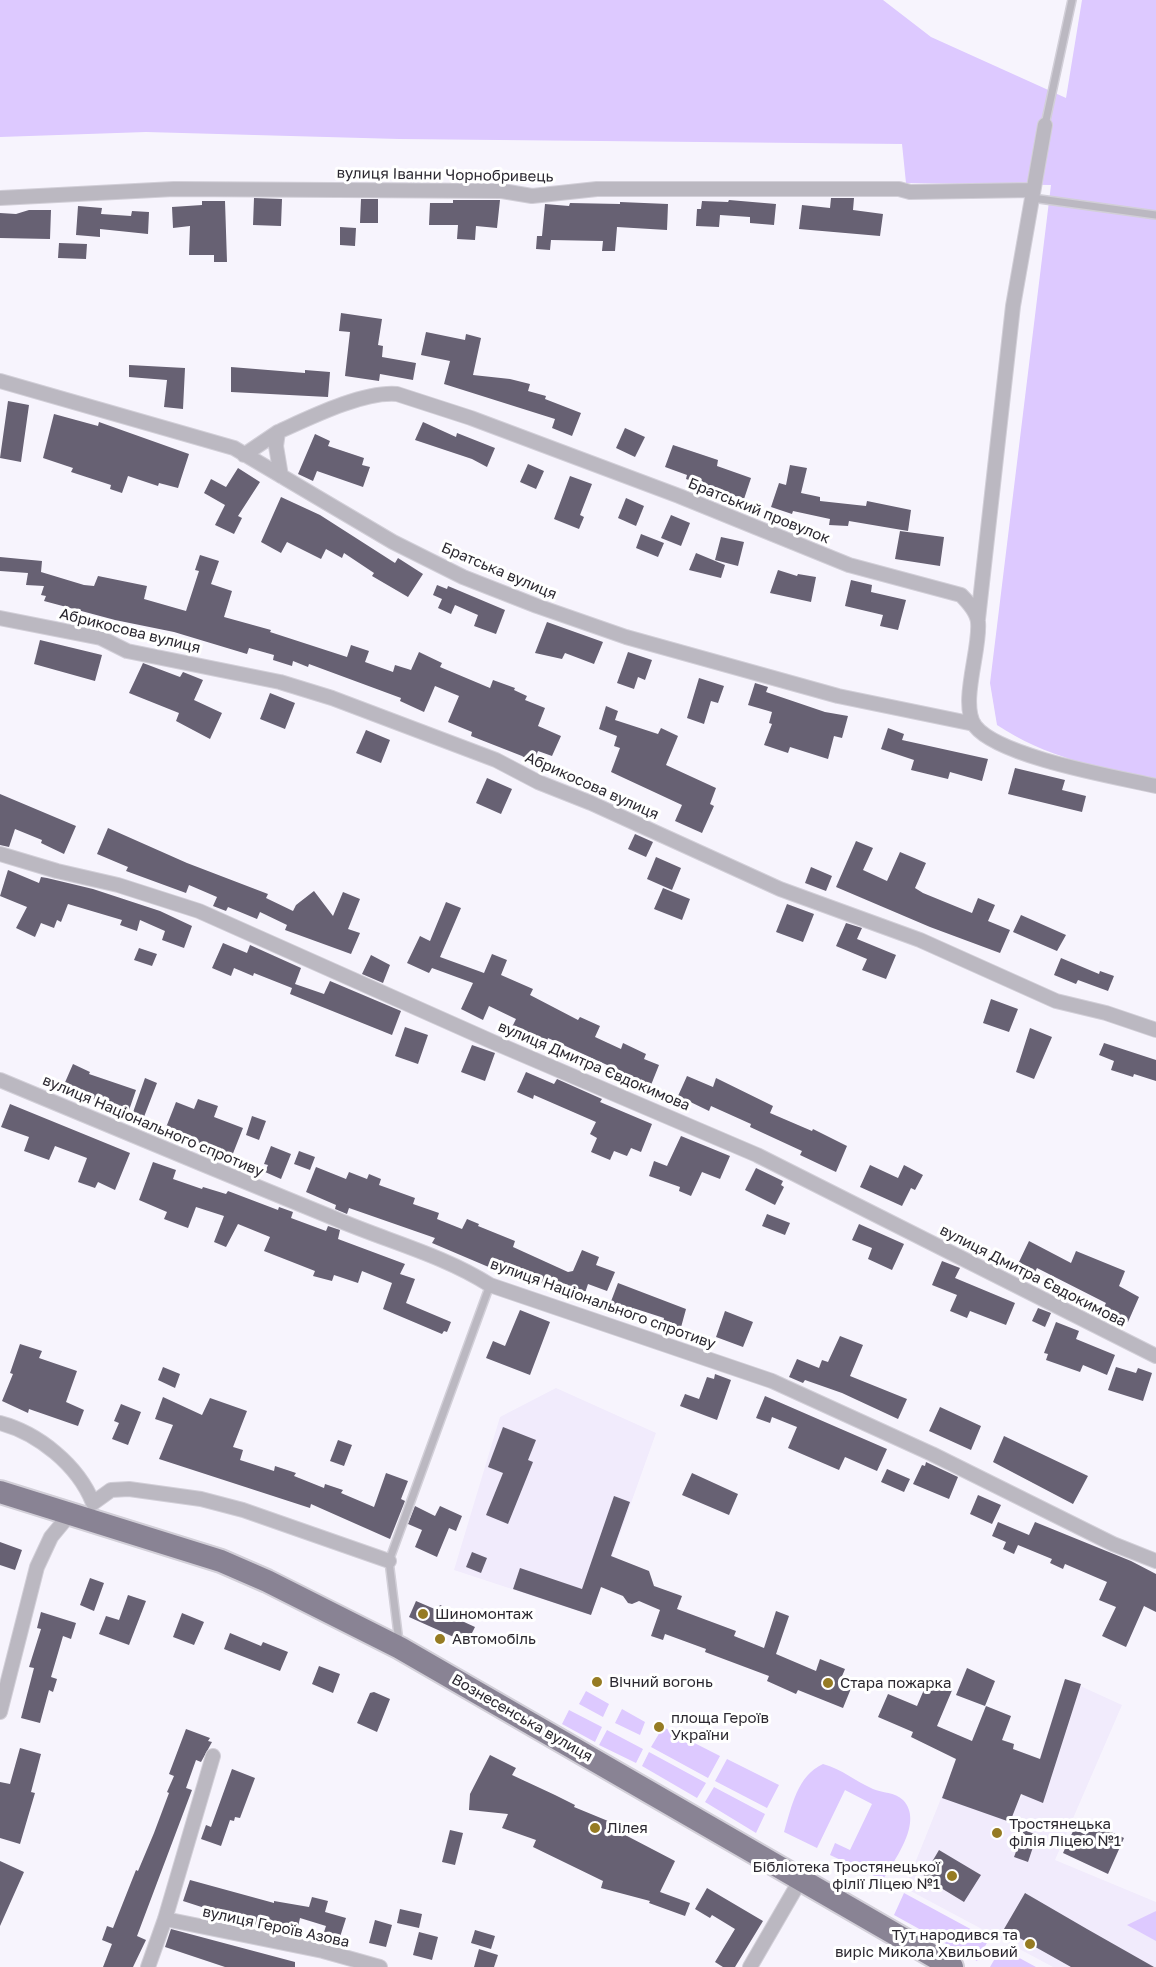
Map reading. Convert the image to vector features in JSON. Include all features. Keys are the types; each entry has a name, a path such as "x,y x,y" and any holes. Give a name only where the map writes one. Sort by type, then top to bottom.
{"main road":[{"name":"Вознесенська вулиця","path":"0,1492 84,1511 221,1561 400,1648 801,1879 940,1964"}],"street":[{"path":"1045,125 1013,306 970,703 974,724 994,742 1032,755 1156,786"},
{"name":"вулиця Іванни Чорнобривець","path":"0,198 174,189 274,187 502,190 532,196 597,189 899,189 910,192 1033,194"},
{"name":"Братська вулиця","path":"0,381 234,448 393,542 453,572 537,606 626,637 838,696 974,724"},
{"name":"Братський провулок","path":"244,455 278,432 358,400 387,393 396,394 471,418 679,496 849,565 961,595 971,605 978,621"},
{"path":"278,432 276,446 281,476"},
{"name":"Абрикосова вулиця","path":"0,618 101,638 127,651 280,682 332,698 496,760 538,783 591,803 780,889 920,940 1056,1001 1106,1013 1156,1030"},
{"name":"вулиця Дмитра Євдокимова","path":"0,854 57,871 118,885 209,915 757,1155 1156,1356"},
{"name":"вулиця Національного спротиву","path":"0,1080 361,1230 427,1254 471,1273 490,1285 772,1381 932,1454 1113,1544 1156,1561"},
{"path":"0,1423 21,1429 63,1459 88,1490 84,1511"},
{"path":"0,1712 38,1567 51,1537 111,1490 129,1489 201,1499 243,1510 389,1562"},
{"path":"148,1967 165,1919 213,1756"},
{"path":"750,1967 801,1879"},
{"name":"вулиця Героїв Азова","path":"165,1919 323,1951 380,1967"}],"lane":[{"path":"1045,125 1071,0"},
{"path":"1033,194 1156,215"},
{"path":"400,1648 389,1562 490,1285"}],"shaded area":[{"path":"0,0 883,0 931,37 1066,98 1082,0 1156,0 1156,778 1094,766 1053,753 997,725 990,683 1051,185 906,183 902,144 399,139 146,132 0,137"},
{"path":"556,1388 656,1433 591,1615 454,1570 500,1417"},
{"name":"Тростянецька філія Ліцею №1","path":"1065,1679 1122,1705 1055,1860 1156,1902 1156,1967 1053,1967 905,1888 948,1781 1016,1806 1034,1776"},
{"path":"586,1691 609,1704 603,1717 579,1704"},
{"path":"622,1709 645,1722 640,1735 615,1723"},
{"path":"569,1710 602,1727 595,1742 562,1724"},
{"path":"663,1727 720,1756 708,1778 651,1747"},
{"path":"607,1730 643,1749 636,1763 599,1745"},
{"path":"649,1752 706,1783 697,1798 642,1766"},
{"path":"727,1759 779,1785 767,1808 715,1781"},
{"path":"823,1764 873,1789 896,1795 909,1809 909,1830 905,1841 883,1880 830,1855 835,1843 850,1850 872,1804 845,1790 817,1848 784,1832 801,1784 814,1769"},
{"path":"714,1787 765,1814 756,1833 705,1802"},
{"path":"904,1893 989,1939 977,1961 894,1915"},
{"path":"1156,1911 1156,1941 1127,1925"},
{"path":"1001,1948 1036,1967 990,1967"}],"building":[{"path":"254,198 282,199 281,226 253,225"},
{"path":"831,198 854,198 853,210 883,214 880,236 799,229 802,205 830,208"},
{"path":"361,199 378,199 378,223 360,223"},
{"path":"453,200 500,200 497,228 476,226 475,240 457,239 458,225 429,225 430,203 453,203"},
{"path":"729,200 776,204 774,225 750,223 750,217 720,215 719,227 696,226 697,209 701,209 702,201 728,202"},
{"path":"202,201 225,201 227,262 214,262 214,255 189,255 190,226 173,228 172,207 202,205"},
{"path":"620,202 668,204 667,230 617,227 615,251 602,251 603,241 551,240 550,250 536,249 537,236 542,236 545,204 569,206 570,203 620,204"},
{"path":"78,206 102,208 101,214 131,216 132,211 149,212 148,234 100,229 100,237 76,235"},
{"path":"29,210 51,210 50,239 0,238 0,213 16,214"},
{"path":"340,227 356,228 355,246 340,245"},
{"path":"59,243 87,244 86,259 58,258"},
{"path":"341,313 382,319 378,345 383,346 382,357 416,363 413,380 380,374 379,381 345,376 350,332 339,331"},
{"path":"426,332 465,340 466,334 481,338 473,375 510,379 530,384 528,391 546,396 545,399 581,413 572,436 552,428 555,419 444,384 450,361 421,355"},
{"path":"129,365 185,368 183,409 164,407 167,380 129,377"},
{"path":"231,367 305,373 305,370 330,372 328,397 231,392"},
{"path":"8,401 29,405 21,462 0,458"},
{"path":"54,414 98,426 99,422 189,454 178,488 159,483 158,486 128,476 122,493 110,489 111,485 71,472 73,468 43,458"},
{"path":"423,422 456,437 457,433 495,448 487,467 472,459 415,440"},
{"path":"625,428 645,437 635,457 616,448"},
{"path":"315,434 330,441 328,446 364,458 362,465 370,467 363,487 317,471 313,481 298,474"},
{"path":"673,445 718,460 717,466 751,478 744,499 686,479 687,475 665,467"},
{"path":"528,464 544,471 536,489 520,482"},
{"path":"790,465 807,468 801,493 820,497 820,501 866,506 867,501 911,510 908,531 849,521 848,526 829,525 830,519 793,511 792,514 771,507 779,483 786,485"},
{"path":"238,468 260,482 238,516 242,518 234,534 215,525 225,505 204,493 211,479 226,487"},
{"path":"570,476 592,484 580,515 584,517 579,529 554,519"},
{"path":"281,497 320,515 395,563 398,558 423,574 408,597 372,576 374,573 344,553 342,558 326,549 321,559 287,542 281,553 261,542"},
{"path":"626,498 644,506 636,526 618,518"},
{"path":"671,515 690,523 681,546 661,538"},
{"path":"900,531 944,537 940,566 895,559"},
{"path":"641,534 664,543 658,557 636,548"},
{"path":"721,537 744,542 738,566 715,560"},
{"path":"696,553 725,565 721,578 689,570"},
{"path":"200,555 219,561 211,584 232,591 224,617 271,630 270,632 347,657 351,645 369,651 365,662 393,672 395,665 411,670 419,652 442,663 440,667 490,688 493,680 515,688 514,690 527,696 525,700 545,708 538,726 561,736 552,756 538,751 533,763 522,756 471,736 472,732 448,722 459,696 435,686 424,712 400,701 401,698 309,664 308,667 293,661 292,666 273,660 274,655 249,648 247,654 174,632 115,620 44,601 46,596 41,595 44,586 26,585 28,573 0,571 0,557 42,561 41,572 84,585 94,586 98,576 147,586 144,599 186,611 199,571 195,570"},
{"path":"778,570 797,576 798,574 816,577 811,602 770,593"},
{"path":"851,580 872,585 871,592 906,600 898,630 880,626 883,615 845,606"},
{"path":"437,585 447,589 448,586 505,610 496,634 474,626 478,615 455,605 451,614 438,608 442,599 433,595"},
{"path":"547,622 603,642 594,664 565,653 562,659 535,653"},
{"path":"40,640 102,655 95,681 34,664"},
{"path":"628,652 652,660 645,680 638,677 634,689 617,683"},
{"path":"143,663 180,677 183,672 203,680 194,700 222,713 210,739 176,721 179,713 129,693"},
{"path":"699,678 724,686 718,703 711,701 704,724 687,718"},
{"path":"755,683 768,687 766,692 825,712 848,716 842,738 834,736 828,759 790,747 788,753 764,745 772,724 769,723 772,712 748,705"},
{"path":"270,693 295,703 285,729 260,719"},
{"path":"606,706 618,711 615,720 658,734 661,728 678,736 666,765 716,788 710,804 714,806 702,833 675,821 682,805 611,772 620,748 614,746 617,736 599,729"},
{"path":"888,728 904,734 902,740 988,759 982,781 950,772 948,779 911,770 914,760 881,749"},
{"path":"366,730 390,740 381,763 356,753"},
{"path":"1015,768 1065,780 1062,790 1086,796 1082,812 1008,794"},
{"path":"487,778 512,789 501,814 476,803"},
{"path":"0,794 76,826 64,854 41,843 42,840 15,829 9,847 0,845"},
{"path":"108,828 187,863 268,894 266,898 293,911 296,905 314,891 333,916 343,892 360,899 348,929 360,933 351,954 285,930 287,925 260,912 257,919 228,907 226,911 213,906 217,897 189,885 186,893 126,871 128,867 97,854"},
{"path":"635,834 653,842 646,857 628,849"},
{"path":"856,841 873,848 863,870 887,881 900,852 926,863 915,888 923,893 972,913 978,898 995,905 988,921 1010,930 1000,953 930,927 836,887"},
{"path":"656,857 681,868 672,890 647,879"},
{"path":"811,867 832,876 826,891 805,883"},
{"path":"8,870 39,883 41,877 47,878 93,889 160,911 192,926 184,948 162,940 165,931 140,920 137,931 120,925 122,920 68,904 61,922 57,920 54,928 41,923 35,937 16,928 27,907 0,896"},
{"path":"663,888 690,899 682,920 654,909"},
{"path":"446,902 461,908 440,957 484,973 492,954 507,960 501,975 533,989 530,995 578,1020 580,1017 600,1026 595,1037 621,1049 623,1043 646,1054 644,1059 659,1065 651,1085 548,1038 547,1042 511,1029 516,1019 489,1006 483,1020 461,1009 473,983 432,968 429,973 407,963 420,936 430,941"},
{"path":"787,904 814,914 803,942 776,932"},
{"path":"1021,915 1066,935 1057,951 1013,932"},
{"path":"846,923 862,928 857,939 896,955 886,979 862,970 867,959 836,946"},
{"path":"223,943 247,953 250,945 301,968 295,984 324,994 330,981 401,1011 392,1035 290,994 292,988 254,973 253,976 234,968 231,976 212,968"},
{"path":"139,948 157,954 152,966 134,960"},
{"path":"371,955 390,965 383,983 362,974"},
{"path":"1061,958 1099,974 1100,971 1114,976 1108,991 1078,980 1076,984 1054,975"},
{"path":"991,999 1018,1009 1009,1032 983,1023"},
{"path":"405,1027 428,1035 418,1064 395,1056"},
{"path":"1030,1028 1052,1037 1034,1079 1016,1072"},
{"path":"1104,1043 1156,1060 1156,1081 1111,1070 1114,1061 1099,1055"},
{"path":"472,1045 495,1053 485,1081 461,1072"},
{"path":"73,1064 90,1072 89,1074 136,1090 128,1113 63,1087"},
{"path":"526,1072 554,1084 557,1079 602,1099 600,1102 652,1124 641,1152 631,1148 627,1156 614,1151 610,1160 591,1152 597,1138 590,1134 596,1122 534,1095 533,1099 517,1092"},
{"path":"687,1076 713,1087 716,1078 773,1106 770,1113 812,1131 813,1129 847,1146 836,1172 800,1155 802,1151 750,1127 751,1124 711,1106 709,1111 678,1096"},
{"path":"145,1078 157,1083 142,1122 131,1118"},
{"path":"198,1099 218,1106 214,1117 243,1128 232,1156 165,1130 176,1102 194,1109"},
{"path":"10,1104 130,1153 115,1190 98,1182 95,1188 78,1182 87,1158 55,1146 49,1160 24,1151 29,1137 1,1127"},
{"path":"252,1116 266,1121 259,1140 246,1135"},
{"path":"681,1136 730,1156 720,1179 702,1172 691,1196 679,1191 680,1187 649,1176 654,1161 667,1166"},
{"path":"271,1146 291,1154 281,1179 265,1172 268,1165 264,1164"},
{"path":"299,1151 315,1157 310,1170 294,1164"},
{"path":"153,1162 176,1170 173,1179 202,1189 203,1187 226,1194 228,1191 278,1210 279,1207 293,1212 291,1218 326,1231 328,1226 340,1230 338,1239 405,1264 400,1274 415,1279 406,1303 451,1322 447,1332 444,1331 442,1334 383,1309 392,1283 362,1271 358,1283 334,1275 332,1281 313,1276 315,1271 264,1251 270,1237 238,1224 226,1247 214,1242 224,1216 196,1207 188,1228 164,1219 167,1212 139,1200"},
{"path":"870,1165 898,1178 904,1165 923,1175 915,1190 911,1188 902,1206 860,1187"},
{"path":"316,1167 346,1179 349,1172 367,1179 369,1174 381,1179 379,1185 415,1198 413,1204 439,1213 437,1219 462,1229 467,1219 515,1241 513,1247 568,1272 573,1271 582,1250 599,1257 596,1265 615,1272 607,1291 588,1284 582,1302 502,1267 500,1272 432,1243 435,1238 349,1208 347,1214 335,1209 336,1205 306,1192"},
{"path":"756,1168 783,1181 781,1185 784,1187 775,1205 745,1190"},
{"path":"767,1214 790,1223 785,1235 762,1226"},
{"path":"859,1224 904,1244 892,1270 868,1259 872,1248 852,1240"},
{"path":"1029,1241 1071,1263 1076,1251 1125,1271 1119,1286 1139,1297 1128,1322 1103,1309 1106,1303 1037,1268 1035,1272 1018,1264"},
{"path":"942,1261 960,1268 955,1278 1015,1303 1006,1325 970,1311 967,1318 950,1311 957,1295 932,1285"},
{"path":"618,1283 686,1309 680,1331 662,1326 664,1318 633,1308 632,1313 610,1304"},
{"path":"1038,1308 1051,1313 1045,1327 1032,1321"},
{"path":"520,1310 550,1322 530,1375 486,1358 493,1341 505,1346"},
{"path":"725,1311 753,1322 743,1347 716,1337"},
{"path":"1056,1322 1079,1331 1076,1339 1115,1355 1107,1375 1083,1365 1080,1372 1046,1360 1048,1354 1044,1353"},
{"path":"840,1336 863,1345 850,1376 907,1399 898,1419 842,1393 789,1377 797,1359 819,1368 822,1360 828,1362"},
{"path":"20,1344 42,1351 39,1358 77,1371 66,1402 84,1410 78,1426 29,1409 28,1413 2,1401 13,1374 10,1373"},
{"path":"163,1367 180,1374 175,1388 158,1380"},
{"path":"1116,1367 1136,1373 1138,1368 1152,1373 1143,1401 1108,1390"},
{"path":"715,1374 731,1380 717,1420 680,1406 685,1394 699,1399 707,1377 714,1379"},
{"path":"765,1396 887,1449 877,1471 845,1457 839,1470 788,1448 797,1427 772,1417 770,1423 756,1418"},
{"path":"163,1397 202,1415 210,1398 247,1411 233,1447 243,1450 240,1460 274,1471 275,1466 296,1473 294,1476 324,1488 325,1484 343,1490 341,1493 374,1507 386,1473 408,1481 401,1499 405,1501 390,1539 311,1504 310,1508 159,1459 173,1425 155,1419"},
{"path":"121,1404 141,1412 128,1445 112,1439 119,1423 114,1421"},
{"path":"940,1407 981,1426 971,1450 929,1431"},
{"path":"503,1427 536,1440 528,1460 533,1462 508,1524 486,1515 503,1473 488,1467"},
{"path":"1004,1436 1088,1476 1073,1504 993,1462"},
{"path":"338,1440 352,1445 344,1466 330,1461"},
{"path":"926,1462 958,1477 949,1499 913,1484 922,1465 925,1466"},
{"path":"887,1469 910,1479 904,1492 881,1482"},
{"path":"692,1473 738,1494 729,1515 682,1495"},
{"path":"978,1495 1001,1505 992,1524 970,1514"},
{"path":"614,1496 630,1502 611,1556 649,1571 654,1586 682,1596 677,1609 736,1631 734,1636 764,1648 776,1611 789,1616 776,1654 816,1671 820,1659 845,1669 840,1681 852,1686 843,1708 798,1690 796,1694 767,1681 769,1676 705,1652 706,1649 665,1634 663,1640 651,1636 660,1610 639,1601 628,1603 623,1596 601,1587 591,1615 513,1589 520,1568 582,1589"},
{"path":"415,1506 435,1516 440,1506 462,1516 456,1531 449,1528 437,1557 415,1547 422,1530 408,1524"},
{"path":"998,1522 1029,1535 1035,1522 1131,1561 1156,1574 1156,1612 1144,1606 1126,1647 1102,1636 1116,1607 1099,1600 1107,1582 1065,1564 1063,1569 1050,1563 1052,1559 1018,1545 1014,1554 1003,1549 1006,1542 992,1536"},
{"path":"0,1542 22,1550 15,1570 0,1565"},
{"path":"472,1552 487,1558 481,1573 466,1567"},
{"path":"90,1578 104,1583 94,1611 80,1605"},
{"path":"128,1595 146,1601 129,1645 99,1634 106,1616 119,1620"},
{"path":"416,1601 437,1610 440,1605 453,1611 451,1616 475,1627 467,1643 409,1617"},
{"path":"41,1612 76,1623 71,1639 63,1636 51,1677 57,1679 53,1692 49,1690 40,1723 21,1718 34,1668 29,1667 41,1629 37,1628"},
{"path":"182,1613 204,1622 194,1645 173,1637"},
{"path":"230,1633 261,1646 263,1642 288,1652 280,1671 224,1649"},
{"path":"319,1666 340,1674 333,1693 312,1684"},
{"path":"967,1668 995,1681 985,1706 956,1695"},
{"path":"929,1678 953,1688 937,1726 972,1741 986,1706 1011,1716 1002,1740 1014,1744 1013,1749 1040,1759 1065,1679 1081,1684 1043,1803 1021,1794 1010,1822 942,1798 956,1759 911,1737 913,1732 878,1717 888,1694 917,1706"},
{"path":"374,1692 390,1699 377,1732 357,1723 370,1693"},
{"path":"186,1729 210,1738 208,1741 212,1742 201,1762 196,1760 186,1788 192,1790 137,1936 146,1940 133,1967 103,1967 112,1944 102,1940 107,1926 113,1928 136,1870 138,1871 154,1833 174,1776 169,1774"},
{"path":"20,1748 41,1754 31,1792 35,1793 20,1844 0,1838 0,1782 10,1784"},
{"path":"490,1755 516,1768 512,1775 575,1805 574,1807 608,1821 606,1825 675,1861 660,1892 690,1903 685,1916 649,1903 650,1901 601,1888 603,1881 533,1847 536,1840 502,1828 508,1814 469,1810 470,1794"},
{"path":"232,1769 255,1778 240,1818 235,1817 234,1821 230,1820 221,1846 201,1839 206,1825 211,1827"},
{"path":"1092,1823 1124,1838 1108,1874 1063,1853 1074,1829 1086,1835"},
{"path":"450,1830 463,1833 455,1865 442,1862"},
{"path":"1024,1830 1037,1835 1028,1862 1014,1857"},
{"name":"Бібліотека Тростянецької філії Ліцею №1","path":"939,1850 981,1875 964,1902 923,1877"},
{"path":"0,1861 24,1872 0,1926"},
{"path":"190,1880 274,1903 274,1901 309,1907 312,1897 328,1901 325,1912 346,1918 340,1937 324,1932 326,1926 300,1918 298,1927 267,1922 266,1927 216,1915 217,1912 183,1901"},
{"path":"707,1888 763,1921 735,1967 723,1967 715,1962 735,1929 712,1915 710,1918 695,1909"},
{"path":"1025,1893 1154,1967 1071,1967 1030,1944 1004,1929"},
{"path":"400,1909 422,1914 419,1928 397,1923"},
{"path":"375,1920 392,1925 386,1947 369,1943"},
{"path":"171,1929 295,1962 295,1967 225,1967 165,1947"},
{"path":"475,1930 495,1936 491,1949 471,1943"},
{"path":"419,1932 438,1937 432,1960 413,1955"},
{"path":"479,1949 498,1955 494,1967 474,1967"}],"place":[{"name":"Шиномонтаж","path":"423,1614"},
{"name":"Автомобіль","path":"440,1639"},
{"name":"Вічний вогонь","path":"597,1682"},
{"name":"Стара пожарка","path":"828,1683"},
{"name":"площа Героїв України","path":"659,1727"},
{"name":"Лілея","path":"595,1828"},
{"name":"Тростянецька філія Ліцею №1","path":"997,1833"},
{"name":"Бібліотека Тростянецької філії Ліцею №1","path":"952,1876"},
{"name":"Тут народився та виріс Микола Хвильовий","path":"1030,1944"}]}
